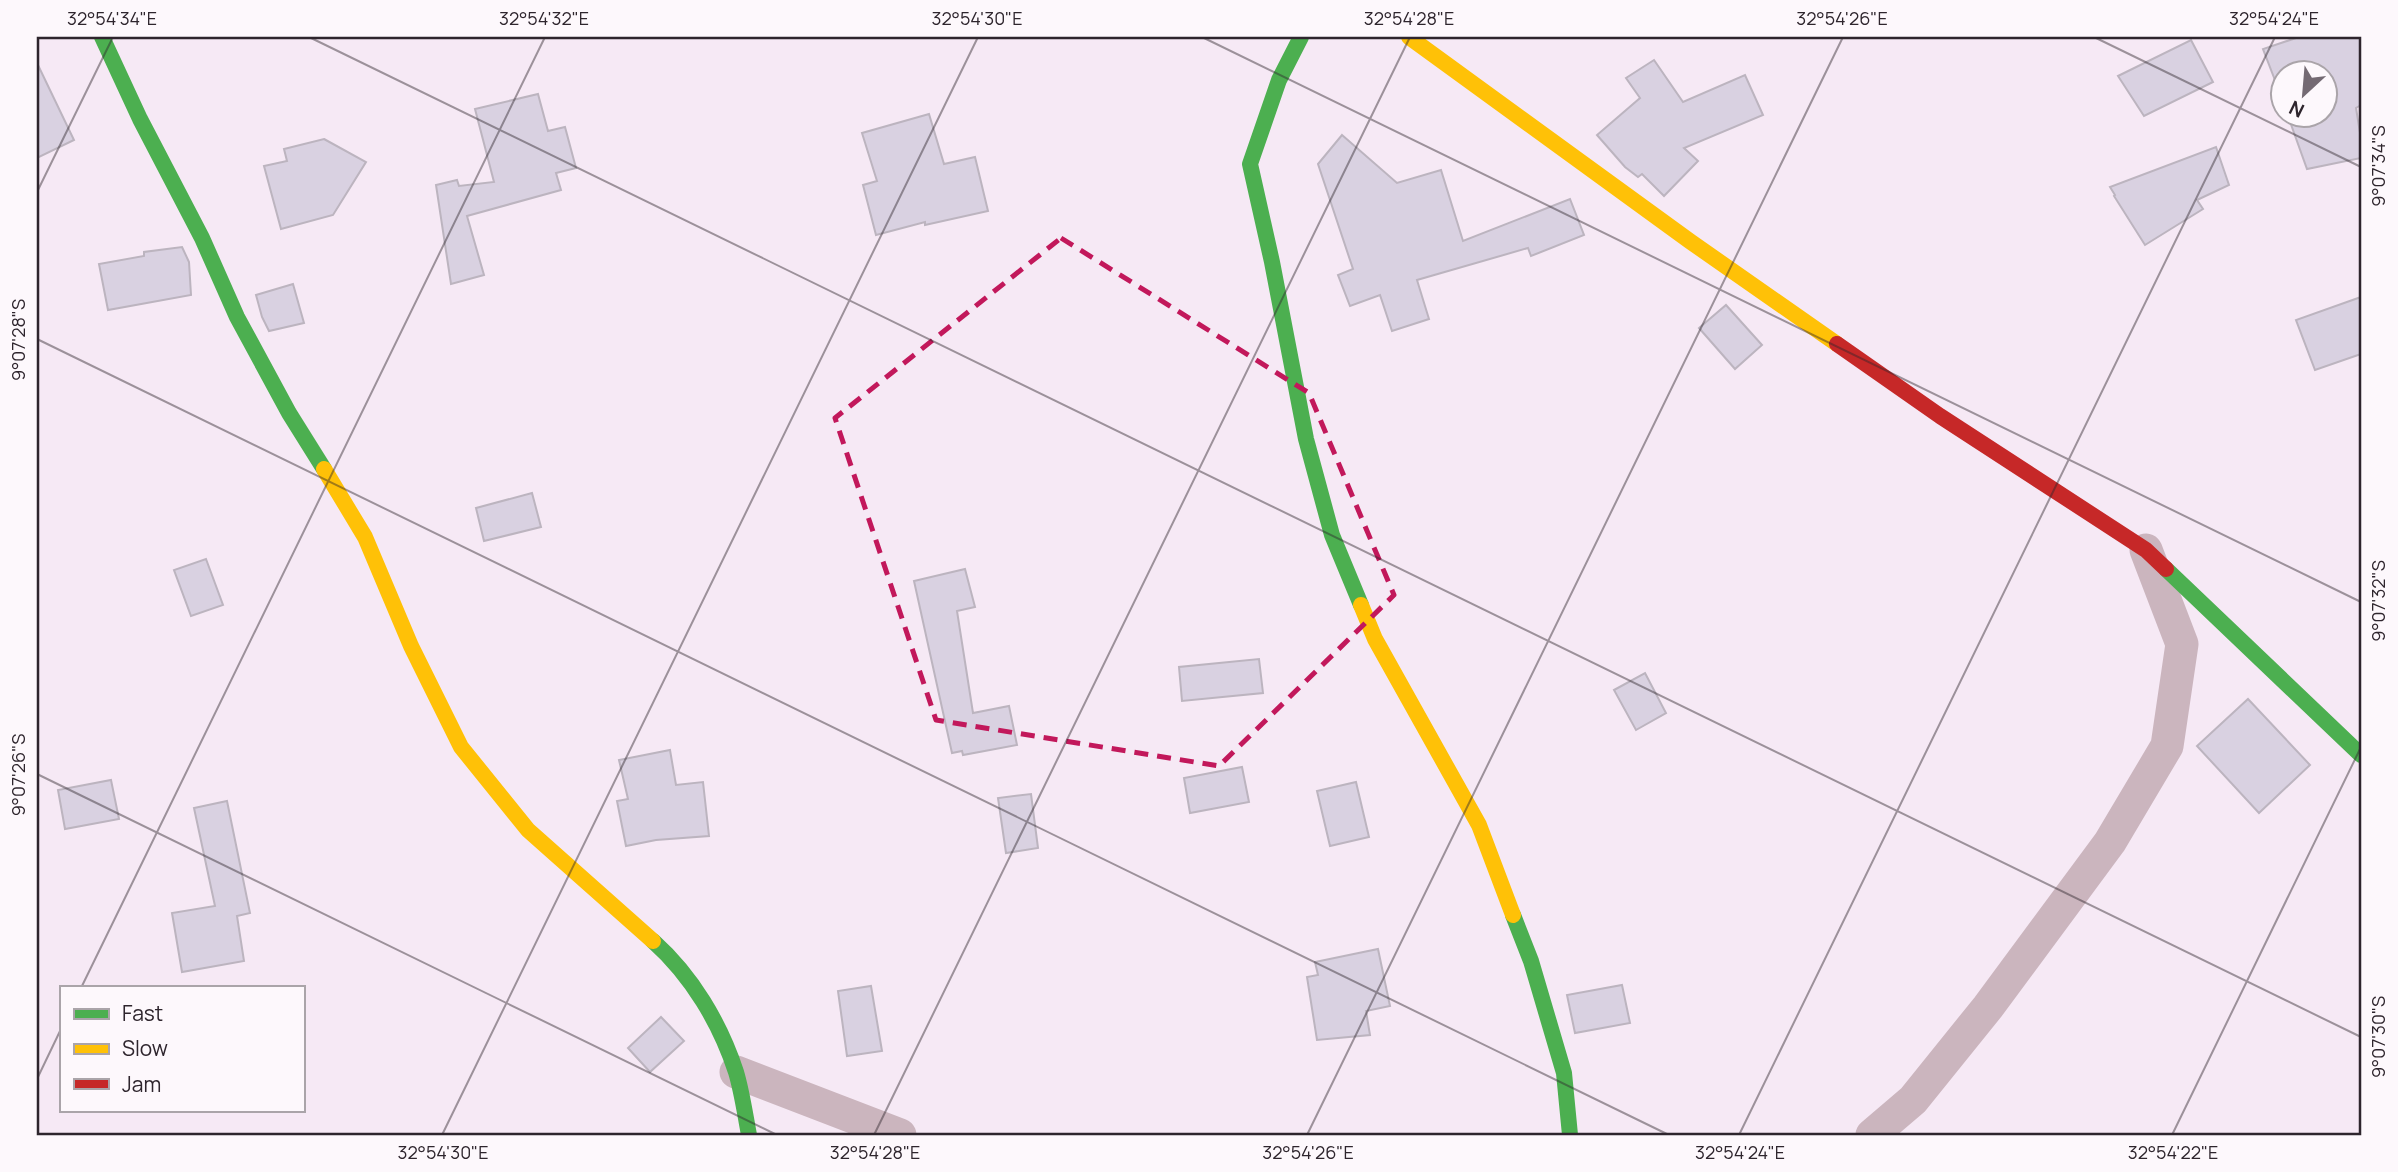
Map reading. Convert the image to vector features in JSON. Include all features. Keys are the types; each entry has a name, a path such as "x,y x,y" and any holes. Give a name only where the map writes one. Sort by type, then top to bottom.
{"street":[{"path":"102,37 140,119 202,238 237,317 289,413 365,537 411,646 461,747 528,830 663,950 708,1006 736,1072 749,1135"},
{"path":"1301,37 1279,80 1250,164 1306,439 1332,535 1375,639 1479,825 1531,961 1564,1073 1570,1135"},
{"path":"1409,37 1690,242 1940,416 2147,551 2361,755"},
{"path":"1872,1135 1913,1100 1988,1007 2110,842 2167,746 2182,644 2147,551"},
{"path":"736,1072 900,1135"}],"highlighted area":[{"path":"1061,238 1309,393 1394,595 1219,766 936,720 835,418"}],"building":[{"path":"2299,37 2361,37 2361,105 2356,108 2361,158 2307,169 2293,130 2338,130 2338,60 2268,62 2263,49"},
{"path":"2191,40 2213,82 2144,116 2118,76"},
{"path":"1654,60 1683,102 1745,75 1763,115 1684,148 1698,161 1664,196 1642,174 1638,177 1625,167 1597,135 1640,98 1626,78"},
{"path":"37,63 74,140 37,158"},
{"path":"538,94 548,131 565,127 576,168 556,173 561,190 467,216 484,275 451,284 436,185 457,180 459,186 494,182 475,109"},
{"path":"929,114 944,164 975,157 988,211 925,225 925,222 876,235 863,185 877,181 862,133"},
{"path":"1342,135 1397,183 1441,170 1463,241 1570,199 1584,235 1531,256 1528,248 1417,280 1429,319 1392,331 1380,295 1350,306 1338,275 1353,269 1318,164"},
{"path":"324,139 366,162 333,215 281,229 264,166 287,161 284,149"},
{"path":"2216,147 2229,185 2197,200 2203,209 2145,245 2110,187"},
{"path":"182,247 189,262 191,295 108,310 99,264 144,256 144,252"},
{"path":"293,284 304,323 269,331 256,295"},
{"path":"2361,297 2361,354 2315,370 2296,320"},
{"path":"1726,305 1762,345 1735,369 1699,328"},
{"path":"532,493 541,527 484,541 476,508"},
{"path":"206,559 223,605 191,616 174,570"},
{"path":"965,569 975,607 957,611 973,713 1009,706 1017,745 963,755 962,751 952,753 914,581"},
{"path":"1259,659 1263,693 1182,701 1179,667"},
{"path":"1645,673 1666,713 1636,730 1614,690"},
{"path":"2248,699 2310,765 2259,813 2197,746"},
{"path":"670,750 676,785 703,782 709,836 656,840 626,846 617,801 628,799 619,760"},
{"path":"1242,767 1249,802 1190,813 1184,778"},
{"path":"111,780 119,819 65,829 58,790"},
{"path":"1356,782 1369,837 1330,846 1317,791"},
{"path":"1031,794 1038,848 1006,853 998,798"},
{"path":"227,801 250,913 237,916 244,961 182,972 172,913 215,906 194,808"},
{"path":"1378,949 1390,1006 1366,1011 1370,1035 1317,1040 1307,977 1318,975 1315,962"},
{"path":"1622,985 1630,1023 1575,1033 1567,995"},
{"path":"871,986 882,1051 847,1056 838,991"},
{"path":"661,1017 684,1041 650,1072 628,1048"}],"traffic: fast":[{"path":"102,37 140,119 202,238 237,317 289,413 324,469"},
{"path":"1301,37 1279,80 1250,164 1306,439 1332,535 1361,605"},
{"path":"2166,569 2361,755"},
{"path":"1513,915 1531,961 1564,1073 1570,1135"},
{"path":"653,941 692,985 722,1036 738,1080 749,1135"}],"traffic: slow":[{"path":"1409,37 1691,242 1837,344"},
{"path":"324,469 365,537 411,646 461,747 528,830 653,941"},
{"path":"1361,605 1375,639 1479,825 1513,915"}],"traffic: jam":[{"path":"1837,344 1940,416 2146,550 2166,569"}]}
